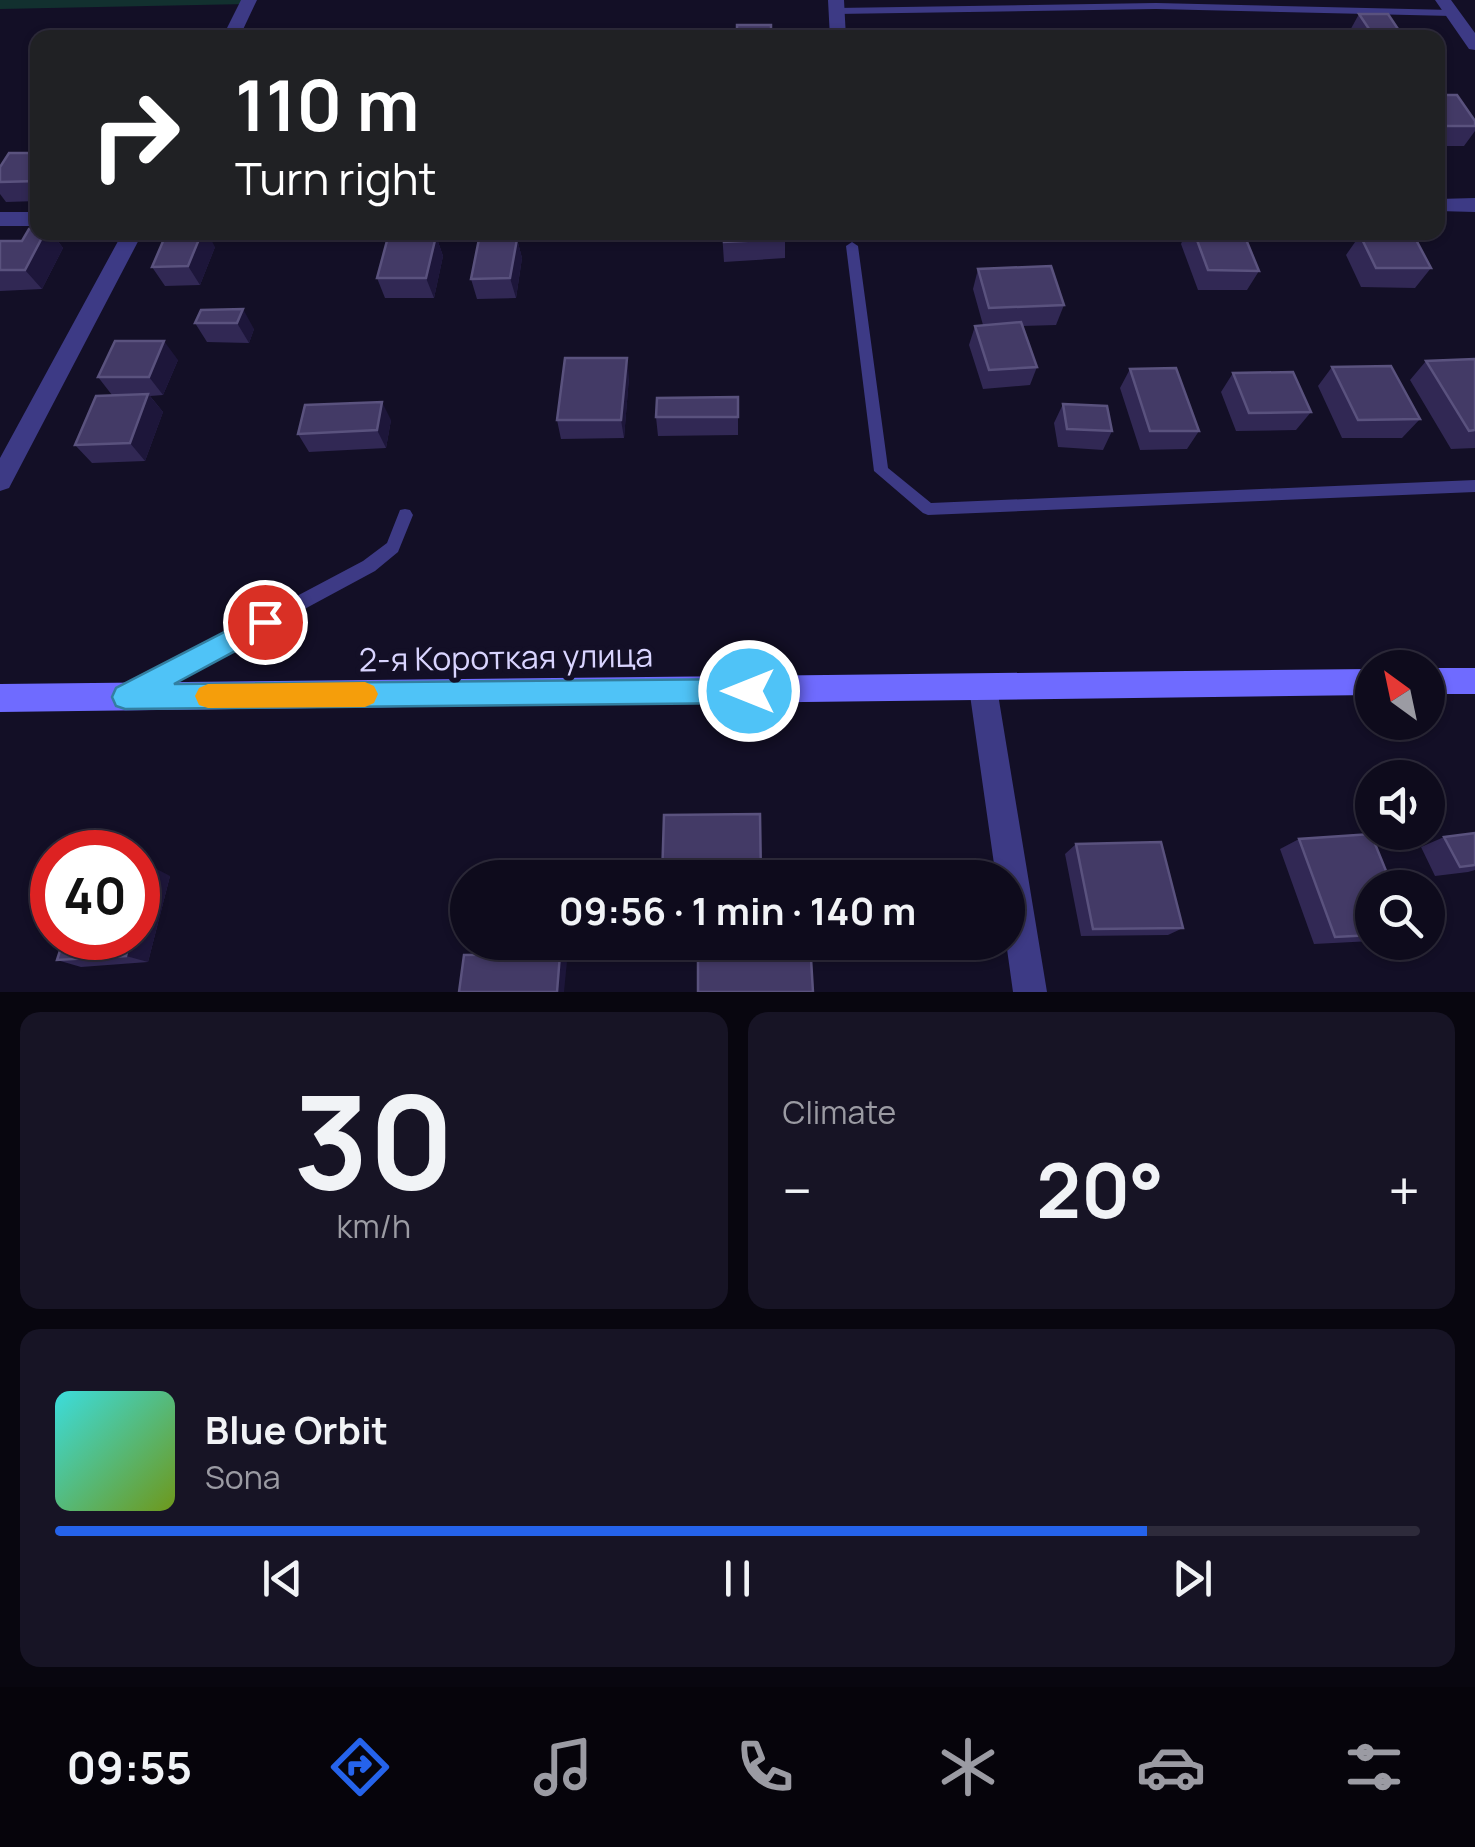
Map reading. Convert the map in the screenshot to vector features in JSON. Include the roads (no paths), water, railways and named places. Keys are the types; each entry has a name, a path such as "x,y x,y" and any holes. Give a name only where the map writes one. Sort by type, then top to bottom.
{"street":[{"path":"234,30 248,2"},
{"path":"1448,6 1475,45"},
{"path":"1445,204 1475,205"},
{"path":"0,219 30,219"},
{"path":"0,481 129,240"},
{"path":"1445,682 1475,681"},
{"name":"2-я Короткая улица","path":"0,698 1355,682"},
{"path":"983,688 1030,992"}],"lane":[{"path":"836,6 1448,6"},
{"path":"852,246 881,471 928,509 1475,486"},
{"path":"125,697 370,566 393,547 404,516"}]}
